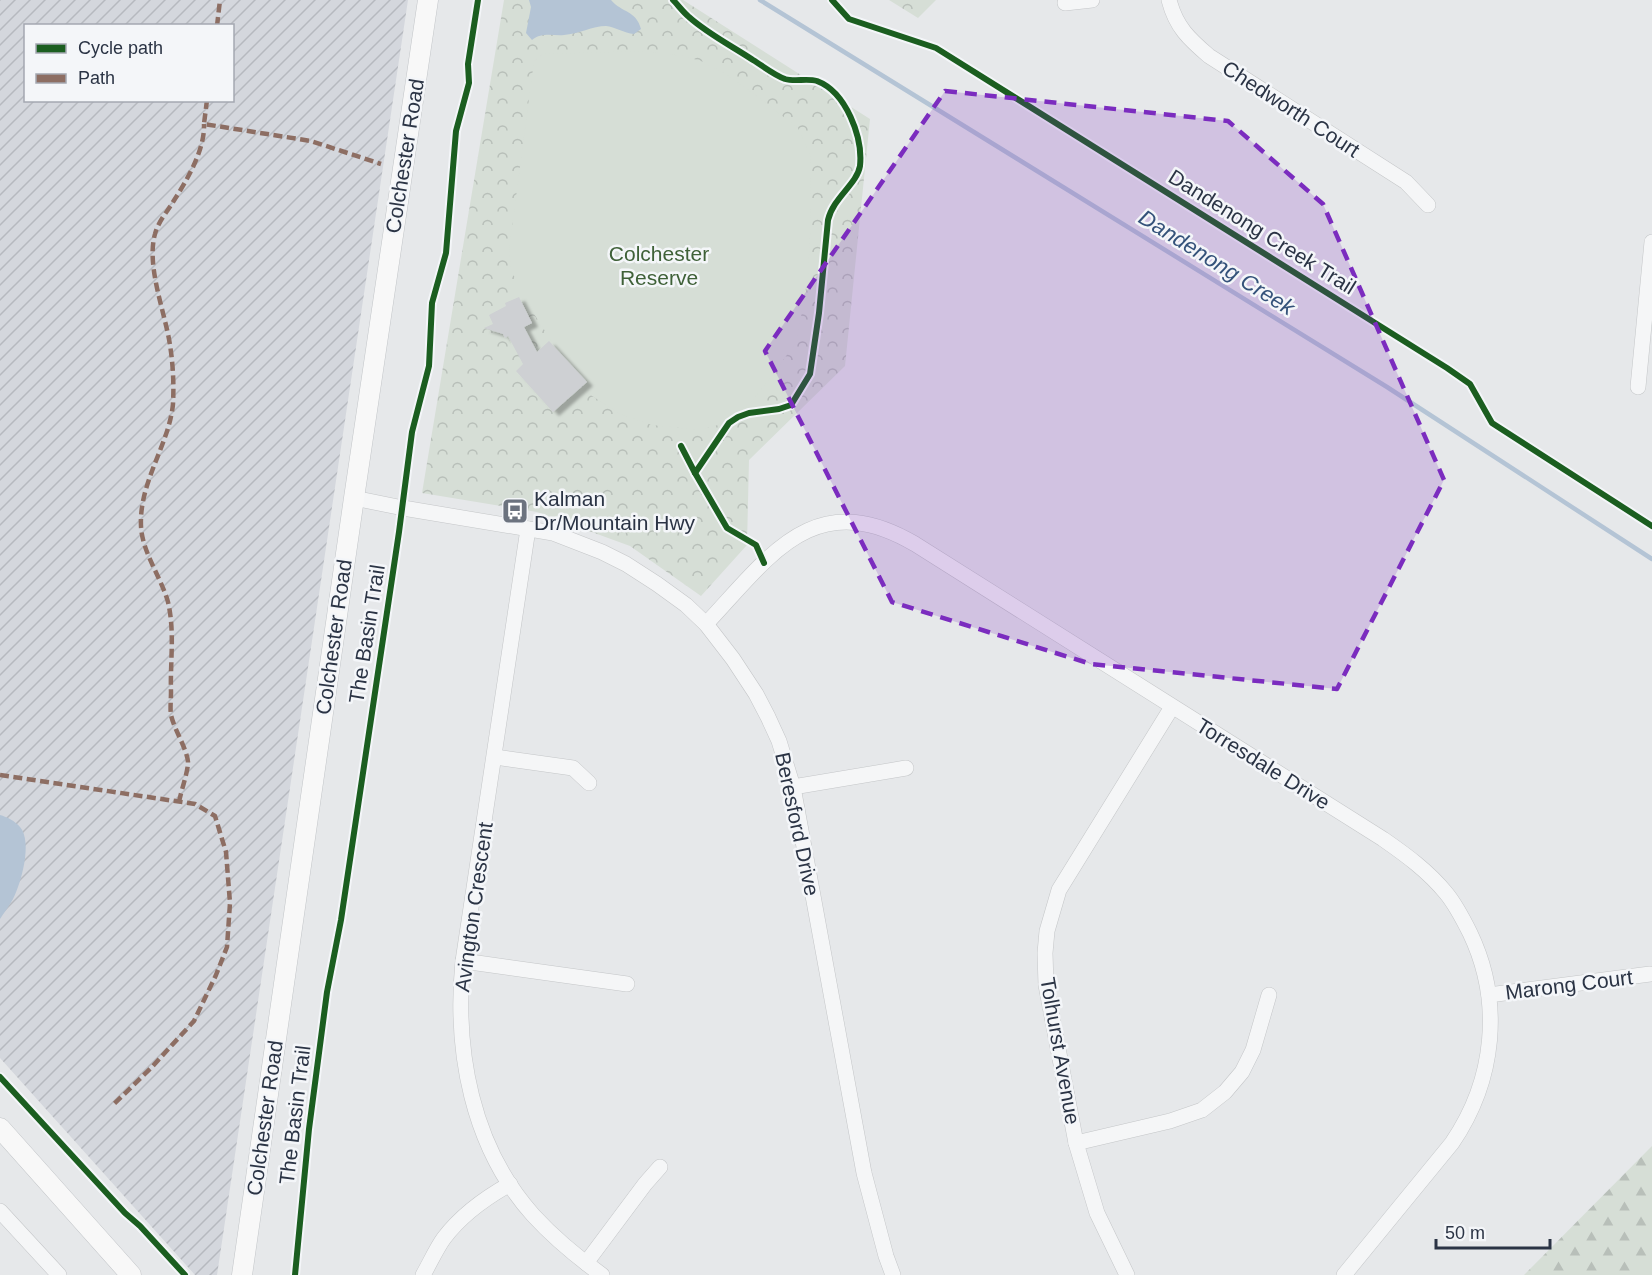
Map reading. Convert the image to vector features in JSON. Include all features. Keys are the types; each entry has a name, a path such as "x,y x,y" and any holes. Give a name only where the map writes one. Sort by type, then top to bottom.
{"main road":[{"name":"Colchester Road","path":"242,1275 428,0"},
{"path":"0,1128 131,1275"}],"street":[{"path":"1065,3 1092,0"},
{"name":"Chedworth Court","path":"1169,0 1178,23 1190,40 1209,56 1406,182 1428,205"},
{"path":"1638,387 1652,242"},
{"name":"Beresford Drive","path":"354,498 553,533 602,552 657,584 686,605 706,624 734,658 756,693 779,741 793,787 864,1173 885,1256 893,1275"},
{"name":"Torresdale Drive","path":"706,624 786,542 805,530 823,524 841,522 859,522 886,529 900,535 1383,839 1425,871 1446,894 1463,919 1483,966 1489,995 1491,1022 1489,1049 1481,1084 1469,1116 1452,1143 1344,1275"},
{"name":"Avington Crescent","path":"528,529 464,962 461,999 465,1070 481,1128 491,1152 510,1184 532,1213 558,1241 602,1275"},
{"name":"Tolhurst Avenue","path":"1127,1275 1097,1213 1076,1143 1046,985 1045,953 1047,931 1059,890 1172,707"},
{"path":"495,757 573,768 589,783"},
{"path":"793,787 906,768"},
{"path":"464,962 627,984"},
{"name":"Marong Court","path":"1489,995 1650,974"},
{"path":"1076,1143 1170,1121 1202,1110 1225,1092 1242,1072 1253,1050 1269,995"},
{"path":"586,1263 660,1167"},
{"path":"423,1275 443,1239 465,1214 510,1184"},
{"path":"0,1210 59,1275"}],"highlighted area":[{"path":"945,91 1228,121 1323,204 1444,480 1337,689 1091,664 892,602 765,351"}],"shaded area":[{"path":"0,0 408,0 217,1275 195,1275 0,1058"}],"green space":[{"name":"Colchester Reserve","path":"504,0 683,0 870,119 845,366 749,460 747,545 701,596 630,546 537,512 422,493"},
{"path":"889,0 936,0 918,18"},
{"path":"645,51 701,61 724,73 798,128 810,155 811,217 808,275 797,341 750,403 718,425 700,430 652,425 620,414 586,392 593,386 554,345 529,306 511,270 509,250 534,61 543,54"},
{"path":"1652,1146 1652,1275 1524,1275"}],"water":[{"path":"529,0 611,0 636,18 641,29 634,34 601,26 569,34 544,35 532,40 526,33 531,7"},
{"path":"0,815 20,827 26,842 26,852 16,892 0,919"}],"building":[{"path":"519,297 532,323 524,327 537,352 549,341 587,382 553,412 516,371 523,364 508,336 505,338 503,334 484,328 493,324 489,315 506,306 505,303"}],"waterway":[{"name":"Dandenong Creek","path":"760,0 1387,387 1652,559"}],"marked path":[{"path":"217,24 220,0"},
{"path":"207,102 204,124 311,141 381,164"},
{"path":"179,802 188,762 171,715 170,613 165,593 148,555 141,526 145,494 166,434 173,404 171,352 154,274 155,234 194,164 202,144 204,124"},
{"path":"0,775 195,804 215,816 226,852 230,903 227,947 194,1021 113,1105"}],"cycle path":[{"name":"The Basin Trail","path":"295,1275 309,1129 327,992 341,920 412,432 429,366 432,303 446,253 456,131 469,83 468,64 478,0"},
{"path":"673,0 704,29 777,75 789,80 817,81 827,87 844,105 850,117 859,142 860,154 858,173 835,205 828,220 819,313 810,374 791,405 749,413 729,423 695,473 681,446"},
{"name":"Dandenong Creek Trail","path":"832,0 849,19 936,48 1447,368 1470,384 1492,423 1652,526"},
{"path":"695,473 727,528 756,545 764,563"},
{"path":"0,1077 185,1275"}],"place":[{"name":"Kalman Dr/Mountain Hwy","path":"515,511"}]}
